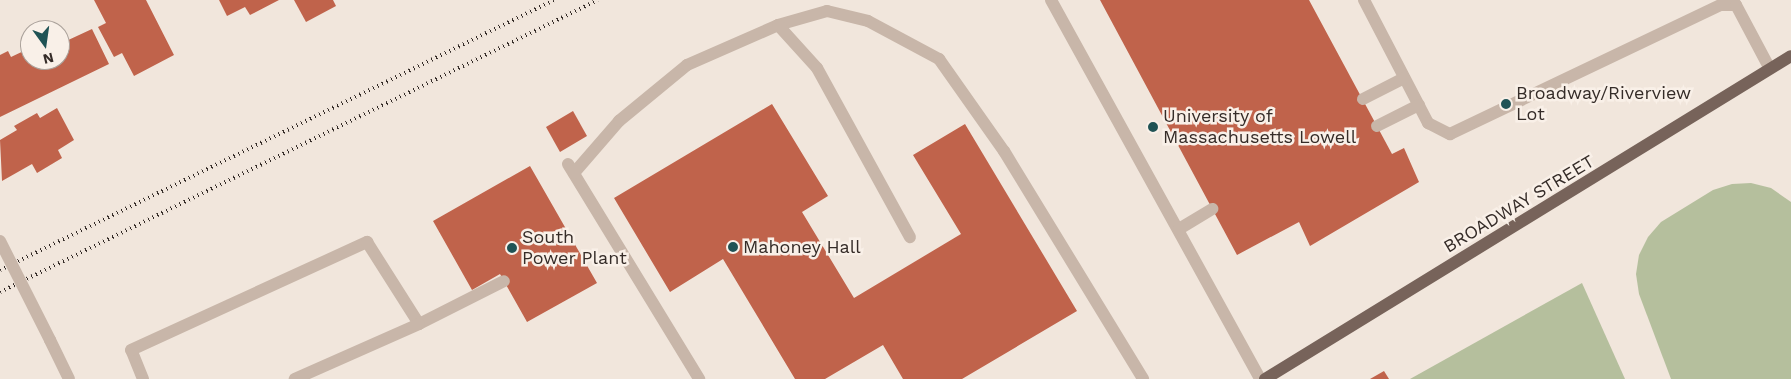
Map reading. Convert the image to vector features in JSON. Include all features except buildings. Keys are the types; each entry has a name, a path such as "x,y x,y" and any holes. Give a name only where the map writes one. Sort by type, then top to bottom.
{"main road":[{"name":"BROADWAY STREET","path":"1265,379 1791,56"}],"street":[{"path":"1051,0 1179,229 1260,379"},
{"path":"1364,0 1428,123 1450,134 1721,3 1736,5 1770,69"},
{"path":"699,379 571,168 619,120 687,65 778,25 827,10 868,21 939,59 1004,151 1144,379"},
{"path":"778,25 816,68 910,237"},
{"path":"1363,99 1404,78"},
{"path":"1377,126 1419,105"},
{"path":"1179,229 1212,209"},
{"path":"0,241 69,379"},
{"path":"143,379 131,350 367,242 419,324"},
{"path":"294,379 419,324 504,281"}],"green space":[{"path":"1751,183 1771,188 1791,202 1791,379 1671,379 1639,294 1636,274 1639,255 1648,237 1661,222 1713,190 1732,184"},
{"path":"1582,283 1625,379 1410,379"}],"railway":[{"path":"0,270 554,0"},
{"path":"0,292 598,0"}],"place":[{"name":"Broadway/Riverview Lot","path":"1506,104"},
{"name":"University of Massachusetts Lowell","path":"1153,127"},
{"name":"Mahoney Hall","path":"733,247"},
{"name":"South Power Plant","path":"512,248"}]}
